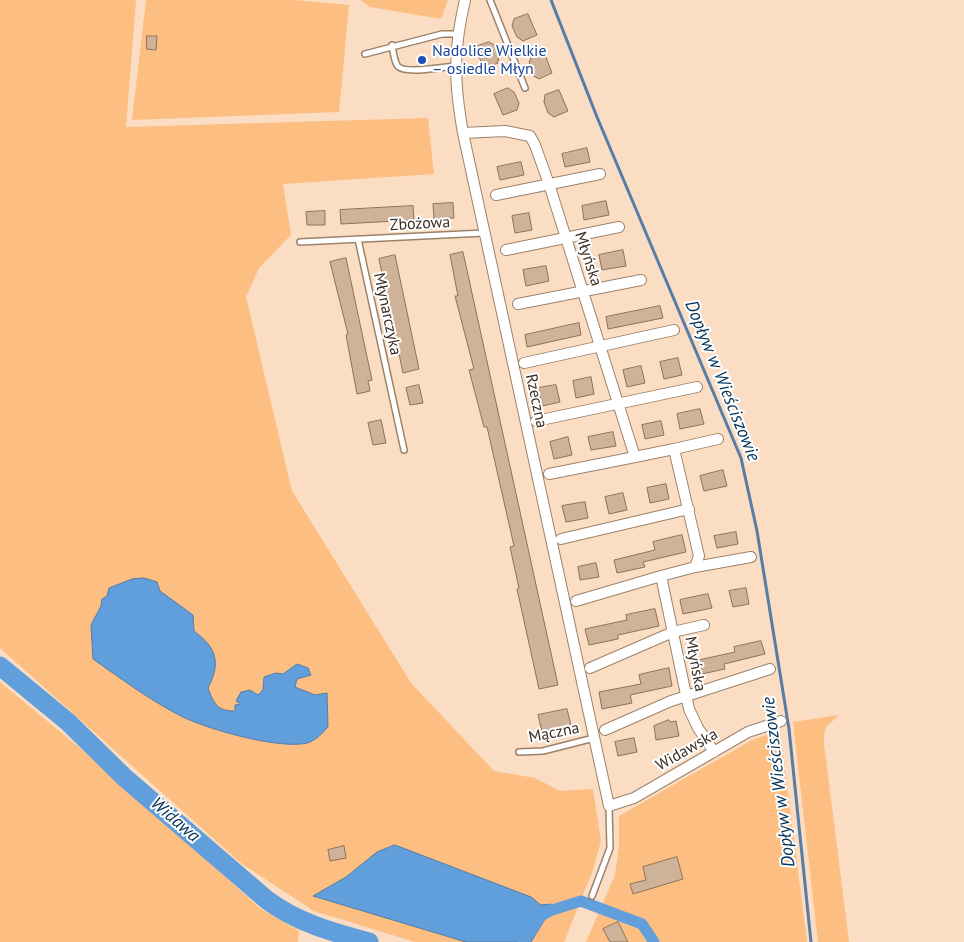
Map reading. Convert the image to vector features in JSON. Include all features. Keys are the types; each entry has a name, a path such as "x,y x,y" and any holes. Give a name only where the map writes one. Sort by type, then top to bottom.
{"street":[{"name":"Rzeczna","path":"465,0 457,34 455,66 463,133 609,806"},
{"name":"Młyńska","path":"463,133 505,131 530,136 535,145 635,457"},
{"path":"496,195 600,174"},
{"path":"506,250 618,227"},
{"path":"518,304 641,280"},
{"path":"524,363 674,330"},
{"path":"536,421 698,387"},
{"path":"548,474 718,439"},
{"path":"674,449 699,556 695,567"},
{"path":"561,538 689,509"},
{"path":"576,601 695,567 751,557"},
{"name":"Młyńska","path":"661,576 692,717 714,752"},
{"path":"590,668 673,632 704,625"},
{"path":"605,730 686,696 770,669"},
{"name":"Widawska","path":"609,806 634,798 748,732 781,720"}],"lane":[{"path":"490,0 525,88"},
{"path":"365,54 392,45 442,34 457,34"},
{"path":"392,45 397,65 401,69 455,66"},
{"name":"Zbożowa","path":"358,239 484,234"},
{"path":"300,242 358,239"},
{"name":"Młynarczyka","path":"358,239 404,450"},
{"name":"Mączna","path":"519,752 543,751 594,738"},
{"path":"592,896 610,848 609,806"}],"shaded area":[{"path":"0,0 136,0 126,127 428,118 434,174 283,184 291,235 259,268 246,297 292,491 411,683 494,771 535,778 560,791 593,789 601,841 593,870 564,942 415,942 314,911 242,864 0,648"},
{"path":"146,0 295,0 349,5 339,112 132,120"},
{"path":"360,0 448,0 441,19 370,7"},
{"path":"0,682 99,764 261,909 299,931 298,942 0,942"},
{"path":"839,715 826,729 824,744 849,942 818,942 793,722"},
{"path":"780,730 807,942 586,942 615,875 619,846 619,816 752,740"}],"water":[{"path":"144,578 157,582 160,591 193,615 194,631 208,644 215,656 215,671 208,688 217,706 224,710 235,711 235,705 241,704 236,701 241,692 250,690 258,695 263,690 264,677 276,673 283,674 297,664 308,668 311,675 297,679 295,687 315,695 327,693 328,727 314,740 307,743 294,744 260,741 222,731 189,720 166,708 93,659 91,625 101,606 102,599 107,596 109,588 132,579"},
{"path":"395,845 531,897 541,905 551,904 553,914 545,919 531,942 466,942 313,896 346,877 377,852"}],"building":[{"path":"528,14 537,35 523,41 517,37 512,26 514,19"},
{"path":"147,36 157,36 156,50 147,49"},
{"path":"489,42 495,45 499,60 497,61 498,63 484,69 475,47"},
{"path":"544,52 552,73 539,79 532,75 529,61 531,60 530,57"},
{"path":"508,88 514,92 519,103 517,110 503,115 494,94"},
{"path":"559,90 568,111 554,117 548,113 544,102 545,95"},
{"path":"587,148 590,162 565,167 562,154"},
{"path":"521,162 524,175 500,180 497,167"},
{"path":"606,201 609,215 584,220 582,206"},
{"path":"453,203 454,218 434,219 433,204"},
{"path":"413,206 414,220 341,224 340,210"},
{"path":"325,211 325,225 307,225 306,212"},
{"path":"529,213 532,230 515,233 512,216"},
{"path":"623,250 626,266 602,270 599,255"},
{"path":"463,252 558,685 539,689 517,589 519,588 510,547 514,546 487,427 484,427 469,370 474,369 455,296 458,296 450,255"},
{"path":"395,255 419,369 403,373 379,259"},
{"path":"346,258 372,380 368,381 370,391 357,394 346,335 348,334 330,262"},
{"path":"546,266 549,281 526,286 523,270"},
{"path":"660,306 663,318 608,329 606,317"},
{"path":"579,323 581,335 527,347 525,335"},
{"path":"678,358 682,375 664,379 660,362"},
{"path":"641,366 645,383 627,387 623,370"},
{"path":"591,377 594,394 576,398 573,381"},
{"path":"419,385 423,403 410,405 406,388"},
{"path":"556,385 560,402 542,406 538,388"},
{"path":"700,409 704,424 680,429 677,414"},
{"path":"381,420 386,443 373,445 368,423"},
{"path":"661,421 664,435 645,439 642,425"},
{"path":"613,432 616,446 591,450 588,437"},
{"path":"568,437 572,455 554,459 550,442"},
{"path":"723,470 727,486 704,491 700,476"},
{"path":"666,484 669,499 650,503 647,488"},
{"path":"623,493 627,510 609,514 605,497"},
{"path":"585,502 588,518 566,522 562,506"},
{"path":"736,532 738,544 717,548 714,536"},
{"path":"682,535 686,552 643,562 645,567 617,573 614,560 655,550 653,542"},
{"path":"596,563 599,577 580,580 578,567"},
{"path":"746,588 749,604 733,607 729,591"},
{"path":"708,594 712,608 683,614 680,600"},
{"path":"655,609 659,626 618,635 618,639 589,645 585,629 627,620 626,615"},
{"path":"761,641 765,654 724,664 725,669 697,675 694,661 735,652 734,647"},
{"path":"669,668 672,686 630,695 632,703 602,709 599,692 641,684 639,675"},
{"path":"567,709 571,725 542,732 538,715"},
{"path":"669,720 670,722 676,721 679,736 656,740 654,726"},
{"path":"634,738 637,752 618,756 615,742"},
{"path":"344,846 346,858 330,861 328,850"},
{"path":"677,857 683,879 633,894 630,884 646,880 643,867"},
{"path":"618,922 628,942 610,942 603,929"}],"waterway":[{"name":"Dopływ w Wieściszowie","path":"551,0 597,117 741,458 757,531 789,729 811,942"},
{"name":"Widawa","path":"0,666 68,722 124,777 267,900 303,921 369,942"},
{"path":"523,942 541,916 552,910 581,901 642,924 654,942"}],"place":[{"name":"Nadolice Wielkie – osiedle Młyn","path":"422,60"}]}
